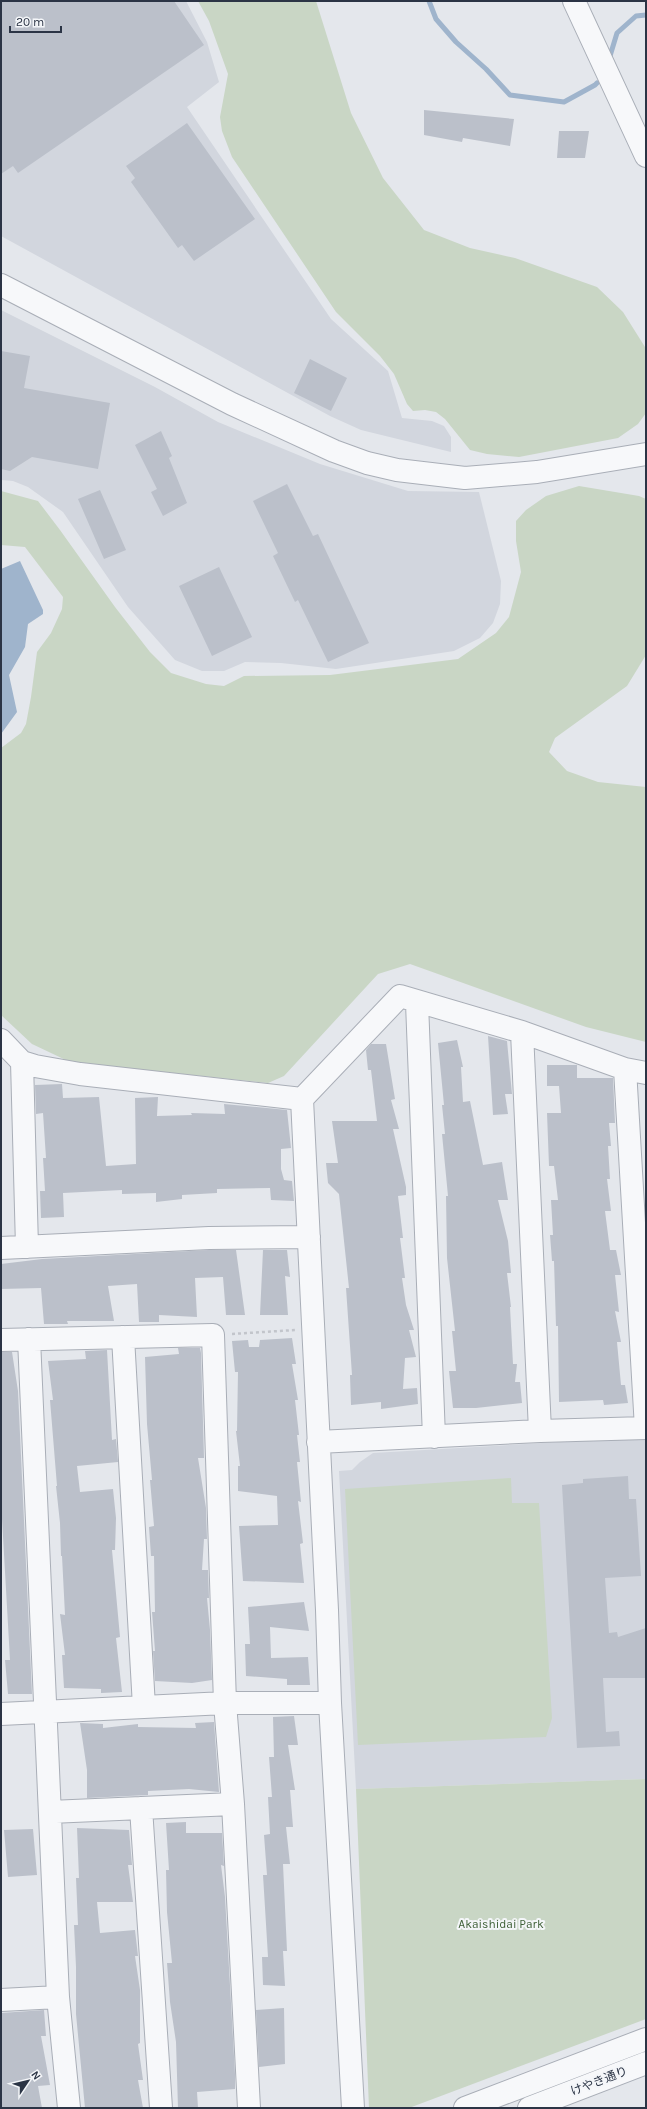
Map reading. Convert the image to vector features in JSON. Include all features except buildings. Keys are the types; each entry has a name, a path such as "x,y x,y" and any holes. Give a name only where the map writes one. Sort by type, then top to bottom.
{"street":[{"path":"574,1 646,156"},
{"path":"1,285 232,404 334,452 367,463 397,470 465,478 537,472 646,454"},
{"path":"353,2108 330,1702 328,1610 318,1442 302,1099 400,996 418,1003 522,1032 625,1069 646,1073"},
{"path":"418,1003 434,1437"},
{"path":"522,1032 540,1431"},
{"path":"1,1040 22,1062 35,1066 80,1074 302,1099"},
{"path":"22,1062 27,1247"},
{"path":"318,1442 540,1431 646,1428 625,1069"},
{"path":"1,1248 209,1238 309,1237"},
{"path":"1,1340 213,1334 225,1703 234,1804 249,2108"},
{"path":"123,1337 144,1706"},
{"path":"29,1339 58,1997 68,2108"},
{"path":"1,1714 225,1703 330,1702"},
{"path":"50,1812 234,1804"},
{"path":"141,1808 161,2108"},
{"path":"1,2000 58,1997"},
{"path":"465,2108 646,2039"},
{"name":"けやき通り","path":"529,2108 646,2063"}],"path":[{"path":"213,1334 303,1330"}],"shaded area":[{"path":"1,1 186,1 207,42 219,82 187,107 331,319 388,371 402,418 432,421 444,426 451,437 451,452 361,430 330,416 1,236"},
{"path":"1,310 155,387 218,422 320,464 408,491 479,492 501,581 500,604 493,623 480,638 454,651 336,669 281,663 245,662 224,671 202,671 175,660 128,607 63,512 28,487 13,481 1,480"},
{"path":"646,1437 646,1779 356,1789 339,1471 352,1470 373,1453"}],"green space":[{"path":"198,1 316,1 351,113 383,178 424,230 470,248 515,258 597,287 623,312 645,347 646,354 646,413 638,424 618,438 519,457 487,454 470,450 445,419 436,412 425,410 413,411 407,404 394,374 380,356 336,312 232,157 222,131 220,117 228,74 209,21"},
{"path":"579,486 639,496 646,499 646,655 627,686 555,738 549,752 567,771 598,782 646,787 646,1042 586,1027 410,964 378,974 284,1076 268,1083 70,1062 32,1044 1,1015 1,748 21,733 26,724 37,652 51,633 62,609 63,597 25,547 1,545 1,491 38,501 115,607 150,652 171,673 206,684 224,686 244,676 330,675 458,659 496,633 509,617 521,572 516,541 516,521 526,510 546,496"},
{"path":"511,1478 512,1503 539,1503 552,1718 546,1737 358,1745 345,1489"},
{"name":"Akaishidai Park","path":"646,1779 646,2019 409,2108 369,2108 356,1789"}],"water":[{"path":"20,561 43,610 43,614 28,624 25,647 9,675 17,712 1,734 1,569"}],"waterway":[{"path":"429,1 436,19 456,42 486,69 510,95 564,102 597,83"},
{"path":"610,56 617,33 636,16 646,15"}]}
